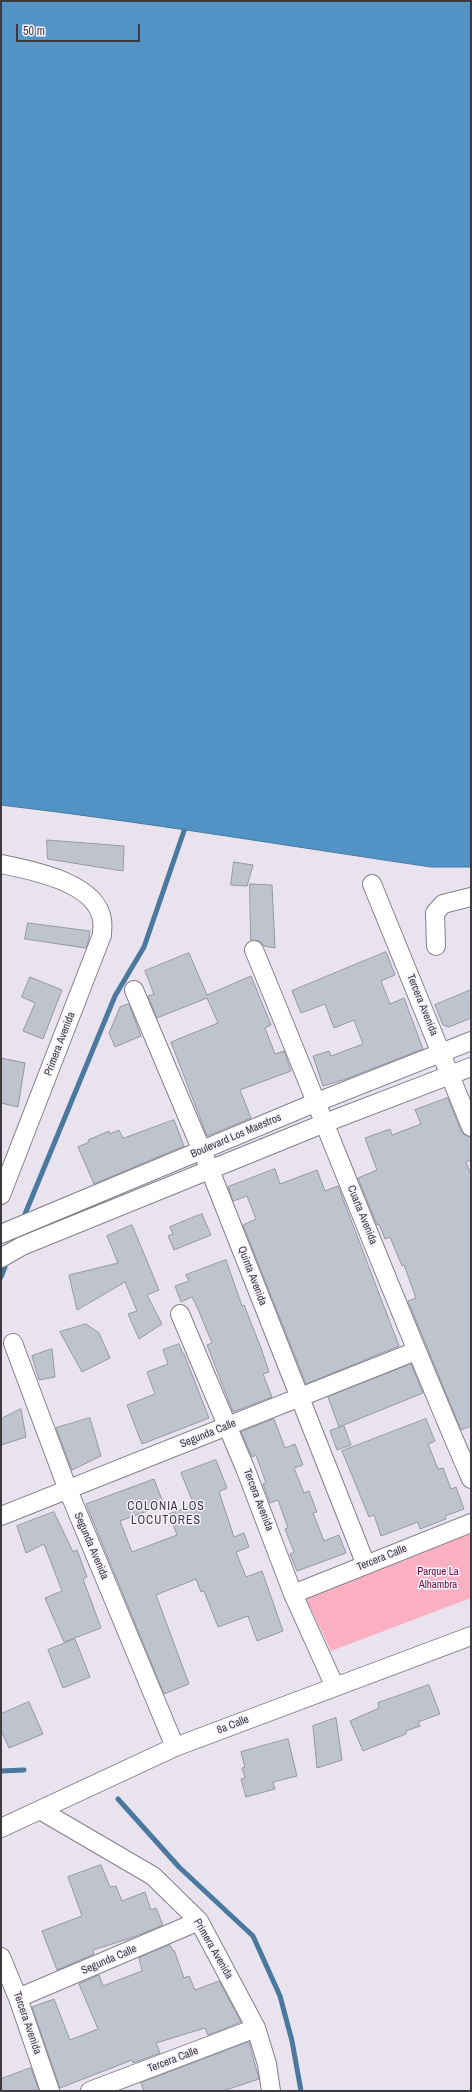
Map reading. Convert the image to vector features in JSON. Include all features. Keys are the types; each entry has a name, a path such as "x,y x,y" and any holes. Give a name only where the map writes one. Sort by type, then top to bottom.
{"street":[{"name":"Primera Avenida","path":"1,864 54,877 86,895 97,906 102,919 102,935 1,1195"},
{"name":"Tercera Avenida","path":"372,884 451,1074 471,1127"},
{"path":"436,946 435,913 443,904 471,897"},
{"name":"Cuarta Avenida","path":"254,950 317,1102 416,1351 471,1479"},
{"name":"Quinta Avenida","path":"134,990 210,1170 366,1564"},
{"name":"Boulevard Los Maestros","path":"1,1234 317,1102 471,1041"},
{"name":"Boulevard Los Maestros","path":"1,1258 22,1246 325,1123 471,1067"},
{"name":"Tercera Avenida","path":"180,1314 228,1426 293,1594 335,1687"},
{"name":"Segunda Avenida","path":"13,1343 68,1490 175,1747"},
{"name":"Segunda Calle","path":"1,1516 416,1351"},
{"name":"Tercera Calle","path":"293,1594 471,1522"},
{"name":"8a Calle","path":"1,1828 175,1747 471,1636"},
{"name":"Primera Avenida","path":"40,1810 153,1876 199,1921 256,2028 267,2064 271,2091"},
{"name":"Segunda Calle","path":"18,1998 199,1921"},
{"name":"Tercera Avenida","path":"1,1957 18,1998 50,2091"},
{"name":"Tercera Calle","path":"90,2091 256,2028"}],"green space":[{"name":"Parque La Alhambra","path":"471,1533 471,1598 331,1651 306,1599"}],"water":[{"path":"1,1 471,1 471,867 431,867 163,827 1,805"}],"building":[{"path":"47,840 124,846 123,871 48,859"},
{"path":"234,862 253,865 247,886 231,885"},
{"path":"250,884 272,885 275,948 264,946 260,941 251,940"},
{"path":"28,923 90,931 86,948 25,939"},
{"path":"386,952 395,975 381,981 390,1004 404,998 423,1049 343,1080 323,1086 313,1056 329,1051 331,1056 363,1044 354,1020 334,1028 325,1004 301,1013 292,991"},
{"path":"189,953 207,995 251,976 271,1025 265,1028 275,1054 284,1051 291,1071 240,1090 251,1118 207,1136 171,1042 218,1023 207,998 157,1018 148,996 154,994 145,971"},
{"path":"30,977 62,990 43,1039 23,1031 35,1003 22,997"},
{"path":"471,990 471,1018 449,1027 443,1025 435,1005"},
{"path":"129,1004 141,1036 115,1047 109,1033 120,1007"},
{"path":"1,1058 25,1063 18,1107 1,1103"},
{"path":"448,1098 461,1131 465,1135 471,1137 471,1160 466,1162 471,1175 471,1426 461,1430 408,1301 416,1298 404,1265 402,1266 390,1237 385,1239 379,1224 377,1225 358,1178 377,1170 365,1138 390,1129 392,1135 421,1124 415,1110"},
{"path":"174,1120 184,1146 94,1184 78,1147 89,1142 88,1140 109,1131 110,1134 119,1130 123,1138"},
{"path":"275,1169 280,1184 317,1170 325,1191 338,1186 399,1346 306,1384 243,1225 256,1219 247,1196 233,1201 228,1187"},
{"path":"202,1214 211,1235 174,1250 168,1236 173,1234 170,1227"},
{"path":"132,1225 159,1290 147,1295 162,1324 139,1339 128,1314 137,1311 125,1282 77,1310 69,1275 118,1263 107,1236"},
{"path":"226,1260 242,1306 244,1305 261,1348 269,1372 263,1374 272,1397 233,1412 207,1345 212,1343 198,1309 192,1297 181,1302 175,1286 189,1281 186,1275"},
{"path":"86,1324 99,1333 110,1358 82,1372 60,1332"},
{"path":"179,1344 209,1418 142,1444 127,1405 155,1394 147,1372 168,1364 163,1350"},
{"path":"52,1349 55,1377 39,1380 32,1356"},
{"path":"411,1364 423,1393 339,1427 328,1397"},
{"path":"21,1409 26,1437 1,1445 1,1419"},
{"path":"90,1418 101,1456 72,1470 56,1428"},
{"path":"274,1419 285,1448 295,1444 303,1465 294,1468 304,1493 309,1491 317,1512 313,1513 324,1541 339,1535 346,1553 297,1571 290,1554 294,1552 285,1529 288,1528 278,1500 270,1503 263,1484 266,1483 256,1455 252,1457 241,1432"},
{"path":"426,1419 435,1441 428,1444 438,1469 443,1468 451,1489 456,1487 464,1509 445,1516 446,1519 420,1529 418,1522 381,1536 374,1515 369,1517 342,1451"},
{"path":"344,1426 351,1445 337,1450 330,1431"},
{"path":"216,1460 227,1488 219,1492 234,1537 244,1533 249,1547 236,1552 246,1577 262,1571 283,1631 257,1641 248,1616 218,1627 204,1591 201,1592 196,1579 156,1595 189,1684 164,1694 86,1504 154,1479 164,1505 120,1521 132,1552 177,1535 169,1514 194,1505 181,1473"},
{"path":"54,1512 73,1552 77,1550 87,1577 83,1579 101,1628 64,1642 45,1598 62,1591 44,1544 26,1553 17,1526"},
{"path":"75,1639 90,1677 63,1688 48,1650"},
{"path":"429,1685 440,1714 418,1722 420,1726 406,1731 406,1734 363,1751 350,1721 379,1708 378,1703"},
{"path":"29,1702 43,1734 9,1748 1,1730 1,1714"},
{"path":"336,1718 342,1760 317,1768 313,1726"},
{"path":"288,1739 297,1776 273,1782 275,1789 246,1797 241,1779 245,1778 242,1768 245,1767 241,1752"},
{"path":"101,1865 110,1887 116,1886 122,1901 145,1892 151,1910 156,1908 163,1925 131,1938 93,1950 94,1954 57,1970 42,1931 82,1916 68,1877"},
{"path":"170,1945 173,1951 174,1950 184,1978 189,1976 195,1990 219,1981 241,2022 208,2035 205,2028 156,2043 160,2053 133,2063 132,2060 60,2088 32,2007 54,1999 70,2040 98,2029 79,1984 99,1975 103,1986 142,1971 139,1958"},
{"path":"249,2042 259,2079 223,2091 144,2091 141,2083"},
{"path":"31,2068 39,2091 1,2091 1,2079"}],"waterway":[{"path":"25,1214 115,996 144,947 184,831"},
{"path":"1,1277 5,1267"},
{"path":"1,1771 24,1770"},
{"path":"118,1799 179,1867 253,1936 280,1996 292,2041 301,2091"}],"district":[{"name":"COLONIA LOS LOCUTORES","path":"166,1514"}]}
